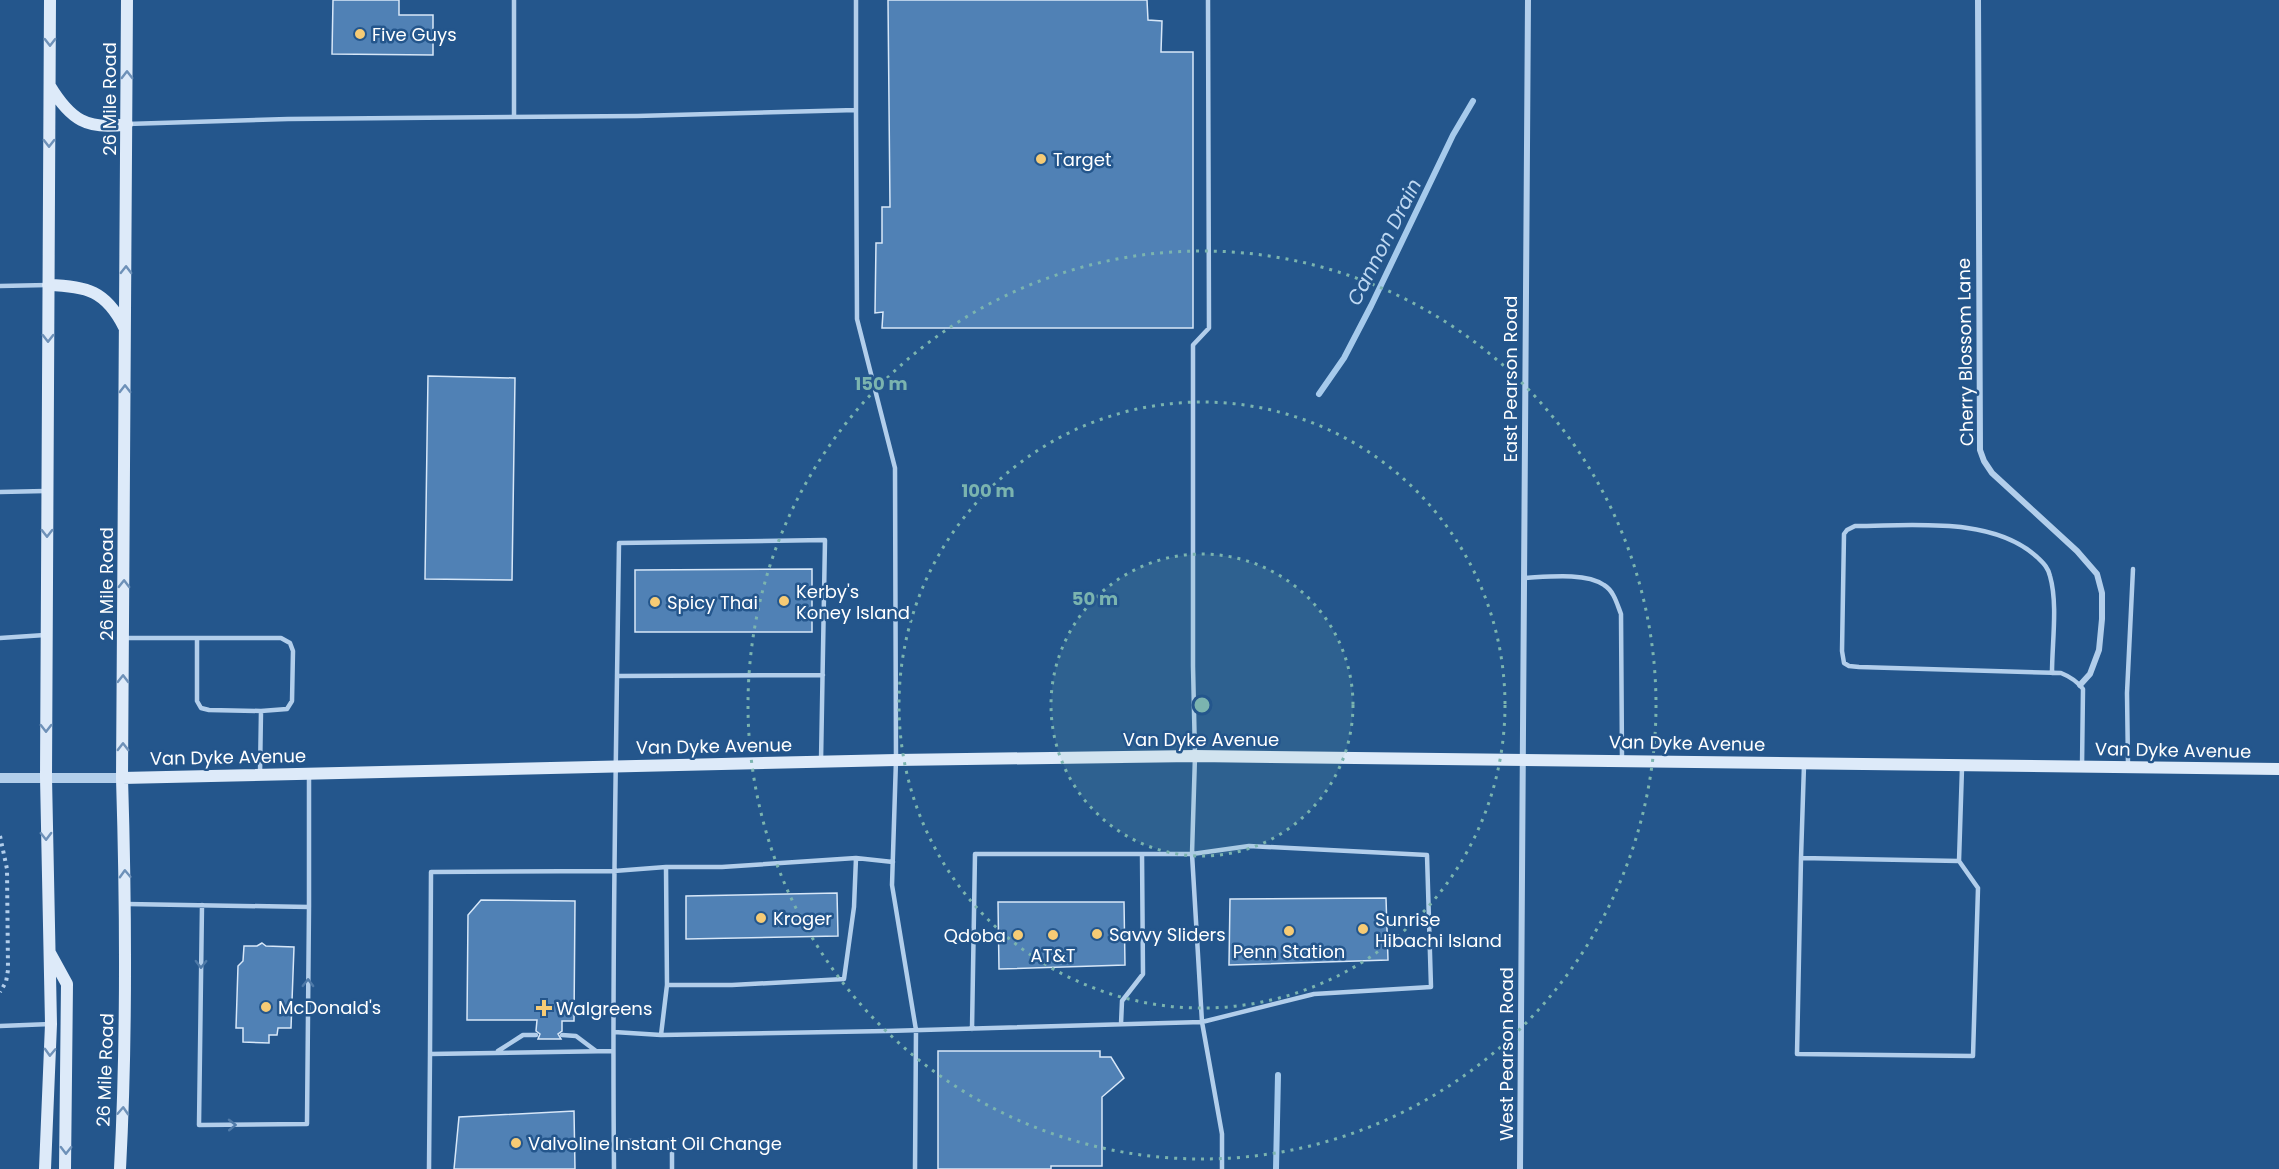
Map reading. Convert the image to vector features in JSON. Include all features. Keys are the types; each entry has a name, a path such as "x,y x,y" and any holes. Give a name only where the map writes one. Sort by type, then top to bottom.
{"main road":[{"path":"45,1169 51,1024 46,777 50,0"},
{"name":"26 Mile Road","path":"120,1169 125,1069 126,904 122,778 127,0"},
{"path":"49,85 62,105 87,124 101,127 127,124"},
{"path":"48,285 71,286 95,293 115,309 125,328"},
{"name":"Van Dyke Avenue","path":"122,778 896,760 1195,756 2279,769"},
{"path":"48,950 67,984 65,1169"}],"street":[{"name":"East Pearson Road","path":"1522,759 1528,0"},
{"name":"Cherry Blossom Lane","path":"1978,0 1980,450 1992,473 2077,551 2097,574 2102,593 2099,650 2090,674 2080,685"},
{"name":"West Pearson Road","path":"1520,1169 1522,759"},
{"path":"0,778 122,778"}],"lane":[{"path":"514,0 514,117"},
{"path":"856,0 857,319 895,468 896,760 892,885 916,1030 915,1169"},
{"path":"1208,0 1209,328 1193,345 1195,756 1191,854 1202,1022 1222,1134 1222,1169"},
{"path":"127,124 288,119 638,116 856,110"},
{"path":"0,286 48,285"},
{"path":"0,492 48,491"},
{"path":"2052,673 2053,592 2050,574 2046,566 2020,544 1985,531 1964,528 1855,526 1844,534 1842,651 1844,663 1849,666 2052,673 2061,673 2070,676 2083,690 2082,767"},
{"path":"614,1169 614,871 619,543 825,540 821,762"},
{"path":"2128,767 2127,693 2133,569"},
{"path":"1524,578 1573,577 1592,580 1605,585 1614,597 1621,614 1622,760"},
{"path":"0,638 47,635"},
{"path":"123,638 198,638 281,638 290,642 293,651 292,701 287,709 261,711 201,708 197,701 198,638"},
{"path":"617,676 823,675"},
{"path":"260,774 261,711"},
{"path":"1804,763 1797,1054 1973,1056 1978,888 1959,861 1962,765"},
{"path":"202,905 199,1125 307,1124 309,773"},
{"path":"614,1032 661,1035 972,1029 1202,1022 1314,994 1431,987 1427,855 1249,846 1191,854 975,854 972,1029"},
{"path":"1121,1024 1122,1001 1143,974 1142,854"},
{"path":"429,1169 431,872 614,871 856,858 893,862"},
{"path":"667,985 732,985 844,979 854,908 856,858"},
{"path":"1801,858 1959,861"},
{"path":"661,1035 667,985 666,867"},
{"path":"126,904 309,907"},
{"path":"0,1026 51,1024"},
{"path":"496,1053 523,1035 536,1035"},
{"path":"562,1035 576,1036 597,1052"},
{"path":"430,1054 613,1051"},
{"path":"614,1141 672,1142 672,1169"}],"path":[{"path":"0,836 7,870 8,970 6,982 0,992"}],"building":[{"path":"333,0 399,0 399,15 433,15 433,55 332,54"},
{"name":"Target","path":"888,0 1147,0 1148,20 1162,21 1161,52 1193,52 1193,328 882,328 883,312 875,313 876,243 882,243 882,207 890,207"},
{"path":"428,376 515,378 512,580 425,579"},
{"path":"812,569 812,632 635,632 635,570"},
{"path":"837,893 838,936 686,939 686,896"},
{"path":"1386,898 1388,960 1229,965 1230,899"},
{"name":"Walgreens","path":"481,900 575,901 574,1021 562,1021 562,1031 558,1034 561,1039 538,1039 540,1034 536,1031 537,1020 467,1020 468,915"},
{"path":"998,902 1124,902 1125,965 999,969"},
{"path":"262,943 266,946 294,947 291,1028 278,1028 277,1035 269,1035 269,1043 243,1042 243,1028 236,1028 238,966 243,961 244,946 257,946"},
{"path":"938,1051 1100,1051 1100,1057 1111,1057 1124,1078 1102,1097 1102,1166 1051,1166 1051,1169 938,1169"},
{"name":"Valvoline Instant Oil Change","path":"574,1111 575,1169 454,1169 459,1117"}],"waterway":[{"name":"Cannon Drain","path":"1319,394 1344,358 1453,135 1473,101"},
{"name":"Cannon Drain","path":"1276,1169 1278,1075"}],"place":[{"name":"Five Guys","path":"360,34"},
{"name":"Target","path":"1041,159"},
{"name":"Kerby's Koney Island","path":"784,601"},
{"name":"Spicy Thai","path":"655,602"},
{"name":"Kroger","path":"761,918"},
{"name":"Sunrise Hibachi Island","path":"1363,929"},
{"name":"Penn Station","path":"1289,931"},
{"name":"Savvy Sliders","path":"1097,934"},
{"name":"Qdoba","path":"1018,935"},
{"name":"AT&T","path":"1053,935"},
{"name":"McDonald's","path":"266,1007"},
{"name":"Walgreens","path":"544,1008"},
{"name":"Valvoline Instant Oil Change","path":"516,1143"}]}
